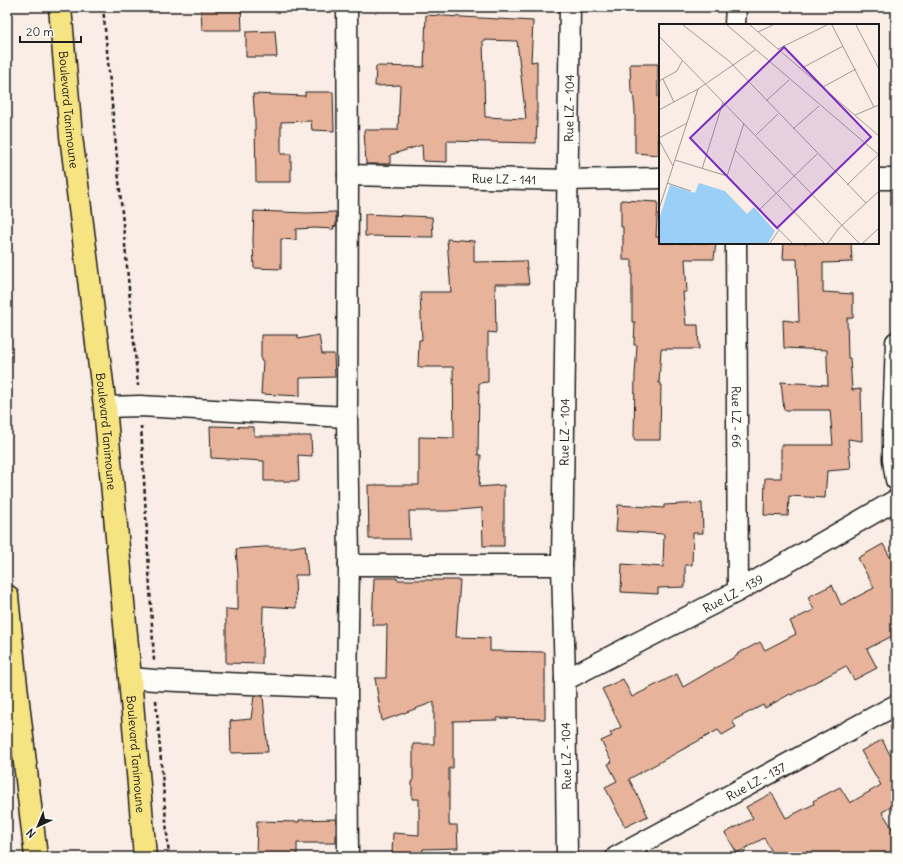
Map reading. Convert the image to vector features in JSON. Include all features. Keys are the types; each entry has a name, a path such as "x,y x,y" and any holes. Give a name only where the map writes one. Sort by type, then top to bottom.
{"main road":[{"name":"Boulevard Tanimoune","path":"60,7 71,136 105,407 145,857"},
{"path":"7,596 11,676 36,857"}],"street":[{"path":"347,7 347,416 349,565 347,688 348,857"},
{"name":"Rue LZ - 104","path":"567,857 562,565 570,7"},
{"path":"735,24 736,7"},
{"name":"Rue LZ - 141","path":"348,175 568,180 659,178"},
{"path":"879,179 896,179"},
{"name":"Rue LZ - 66","path":"736,244 738,591"},
{"path":"896,342 893,460 896,480"},
{"path":"105,407 140,406 347,416"},
{"name":"Rue LZ - 139","path":"565,680 738,591 896,500"},
{"path":"349,565 562,565"},
{"path":"130,678 347,688"},
{"name":"Rue LZ - 137","path":"616,857 896,705"}],"path":[{"path":"104,7 140,406 155,680 169,857"},
{"path":"7,840 9,857"}],"building":[{"path":"201,7 241,7 242,30 202,30"},
{"path":"426,15 533,21 531,62 537,61 536,143 447,141 447,162 423,161 422,145 390,155 390,164 366,164 364,130 398,130 400,85 375,86 376,66 424,67","holes":["483,40 517,41 526,119 485,117"]},
{"path":"275,31 277,57 246,57 246,32"},
{"path":"630,64 658,64 659,155 635,153 635,110 633,92 631,92"},
{"path":"305,92 333,92 334,131 312,130 311,121 281,122 281,154 291,154 291,182 256,182 253,94 305,96"},
{"path":"621,200 658,202 656,237 659,237 659,244 716,244 714,259 685,259 687,292 683,292 686,325 698,325 699,349 661,349 659,383 661,383 660,440 634,440 637,345 634,345 635,322 632,322 632,260 623,260 623,227 621,227"},
{"path":"254,211 307,213 336,212 336,226 333,227 334,229 296,229 296,240 281,239 281,269 254,268"},
{"path":"365,214 432,217 433,237 365,236"},
{"path":"447,239 474,241 474,262 526,261 529,284 495,284 496,333 488,332 488,382 479,383 478,455 481,455 479,487 504,485 504,546 483,546 482,508 448,511 409,511 410,539 369,539 368,485 419,485 419,437 454,438 453,367 418,367 419,340 422,340 420,292 451,292"},
{"path":"784,244 851,244 852,262 823,263 823,292 853,294 853,318 847,318 848,358 850,358 852,390 861,389 862,441 848,439 851,469 827,471 825,498 789,496 788,516 764,515 765,478 781,478 781,445 833,445 830,410 784,410 781,382 828,385 827,350 784,348 783,320 799,322 797,259 783,259"},
{"path":"261,335 298,335 298,339 319,335 322,354 334,354 335,377 300,378 300,396 261,394 263,361 261,361"},
{"path":"210,426 254,427 254,436 311,436 312,456 298,455 299,481 264,481 264,461 211,458"},
{"path":"702,503 703,533 693,533 692,565 685,565 685,587 658,588 658,594 621,592 622,564 663,567 664,534 616,531 618,505 664,508 664,505"},
{"path":"883,544 896,568 896,634 867,649 877,668 854,680 846,666 765,708 763,705 732,721 736,727 722,735 718,730 629,779 648,816 625,827 605,787 617,781 608,764 612,762 601,741 612,736 610,733 621,727 602,689 623,679 632,697 677,674 683,687 738,655 737,654 760,642 765,650 796,634 790,621 814,610 808,597 832,585 841,605 874,588 858,558"},
{"path":"305,545 308,575 295,575 296,608 263,606 262,664 226,663 226,609 238,610 236,549 293,547"},
{"path":"374,578 397,578 397,580 460,580 456,637 490,638 490,651 545,652 545,719 497,718 497,720 453,721 453,768 449,768 449,825 457,825 458,848 423,849 422,856 392,854 393,833 419,835 419,799 412,799 413,744 434,744 434,702 382,721 375,678 386,678 387,625 372,625"},
{"path":"254,696 263,696 268,752 231,753 230,721 251,719"},
{"path":"882,740 896,765 896,811 893,806 882,812 896,834 896,857 775,857 764,838 737,853 725,833 753,818 746,807 772,793 786,818 814,804 813,801 840,787 850,803 881,785 861,751"},
{"path":"336,819 336,843 297,843 297,857 256,857 257,821 299,822 299,820"}]}
